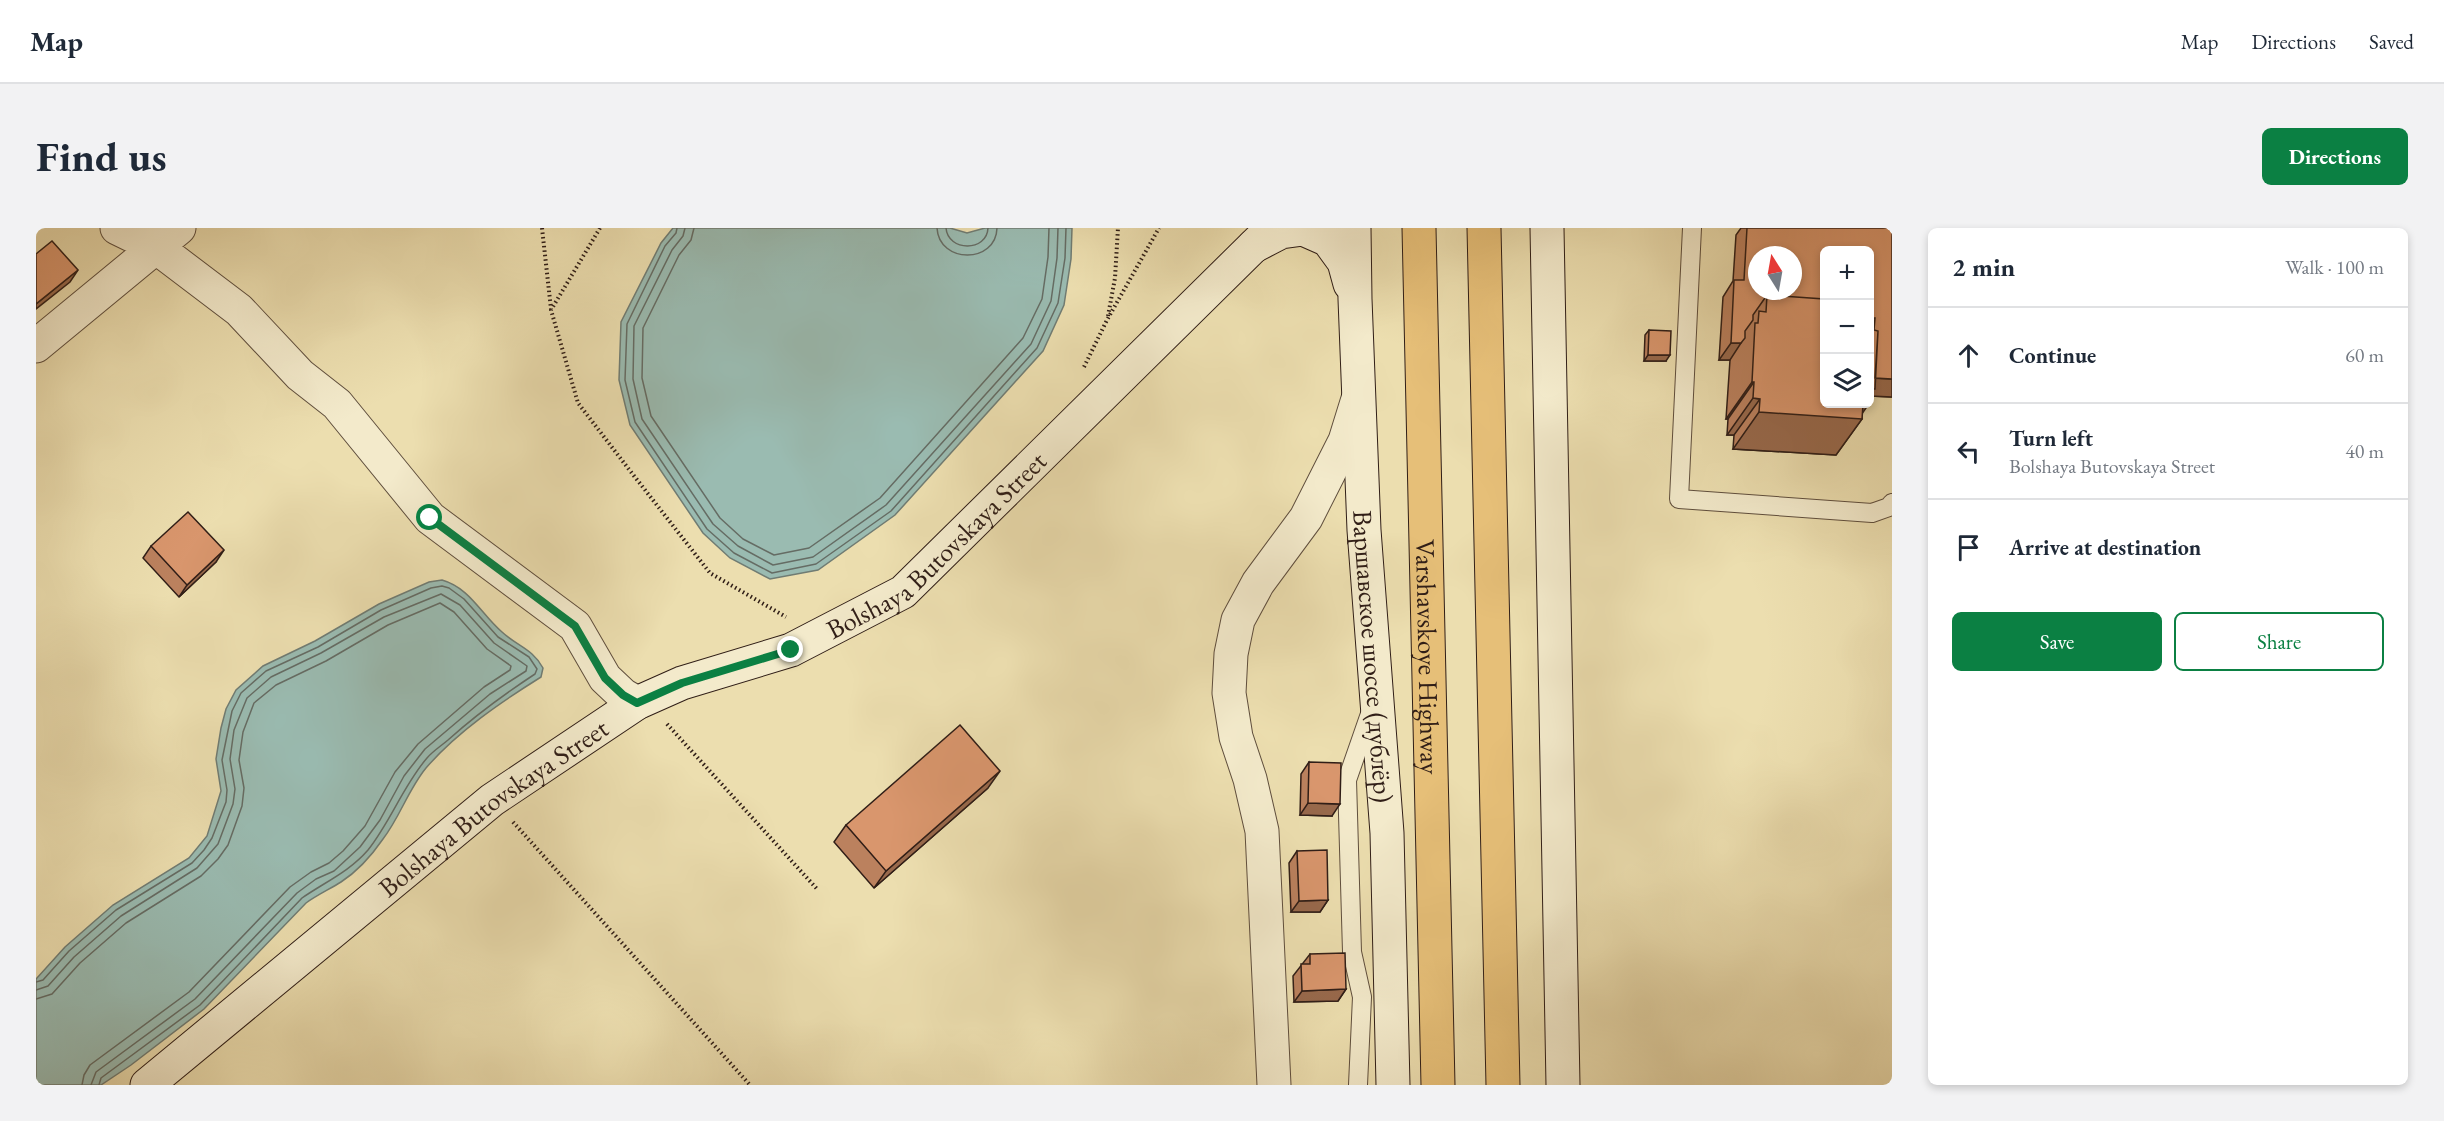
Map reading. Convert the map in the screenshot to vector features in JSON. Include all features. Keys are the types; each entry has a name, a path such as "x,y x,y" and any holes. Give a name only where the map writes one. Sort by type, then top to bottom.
{"main road":[{"name":"Varshavskoye Highway","path":"1419,228 1438,1085"},
{"path":"1484,228 1503,1085"}],"street":[{"path":"117,228 167,237 300,375 337,404 430,518 575,626 605,678 623,695 649,711"},
{"name":"Варшавское шоссе (дублёр)","path":"1354,228 1354,299 1364,530 1387,834 1393,1085"},
{"path":"1548,228 1563,1085"},
{"name":"Bolshaya Butovskaya Street","path":"147,1085 492,800 649,711 682,683 791,650 903,592 1263,237 1281,232 1303,230 1328,240 1344,262 1354,299"},
{"path":"36,346 167,237"},
{"path":"1274,1085 1262,831 1250,779 1236,737 1229,693 1231,654 1238,620 1258,583 1306,518 1345,441 1359,398"}],"lane":[{"path":"1692,228 1678,499 1872,513 1889,507 1892,503"},
{"path":"1358,1085 1362,997 1352,952 1347,780 1376,695"}],"path":[{"path":"542,228 551,310 579,403 710,573 795,622"},
{"path":"551,310 600,228"},
{"path":"1107,320 1114,278 1118,228"},
{"path":"1083,370 1107,320 1159,228"},
{"path":"649,711 818,890"},
{"path":"492,800 750,1085"}],"water":[{"path":"673,228 950,228 967,233 985,228 1072,228 1071,259 1064,305 1043,351 895,515 818,570 770,579 730,558 703,533 630,425 619,380 621,322 661,243"},
{"path":"442,580 468,595 502,632 530,652 543,668 541,677 480,718 451,742 420,776 389,831 364,862 341,882 306,903 204,1009 101,1085 36,1085 36,979 65,947 113,905 189,858 207,836 221,791 216,759 221,728 226,709 236,690 263,666 315,641 379,604 429,582"}],"building":[{"path":"1747,228 1892,228 1892,379 1875,378 1878,331 1874,330 1874,246 1820,246 1820,299 1802,297 1802,246 1748,246 1748,300 1764,300 1753,315 1753,320 1745,331 1745,338 1741,343 1731,343 1734,280 1744,280"},
{"path":"52,241 78,270 36,304 36,254"},
{"path":"1820,299 1820,408 1863,408 1862,419 1759,412 1760,399 1753,398 1754,382 1752,382 1755,323 1758,323 1759,311 1766,312 1767,300"},
{"path":"1649,330 1671,331 1670,355 1648,355"},
{"path":"1874,330 1878,331 1874,389"},
{"path":"188,512 224,550 187,585 151,546"},
{"path":"960,725 1000,771 886,871 846,825"},
{"path":"1309,762 1341,763 1340,804 1308,803"},
{"path":"1327,850 1328,900 1299,901 1297,851"},
{"path":"1345,953 1346,989 1302,991 1301,964 1310,964 1310,954"}],"route":[{"path":"430,518 575,626 605,678 623,695 637,703 682,683 791,650"}]}
